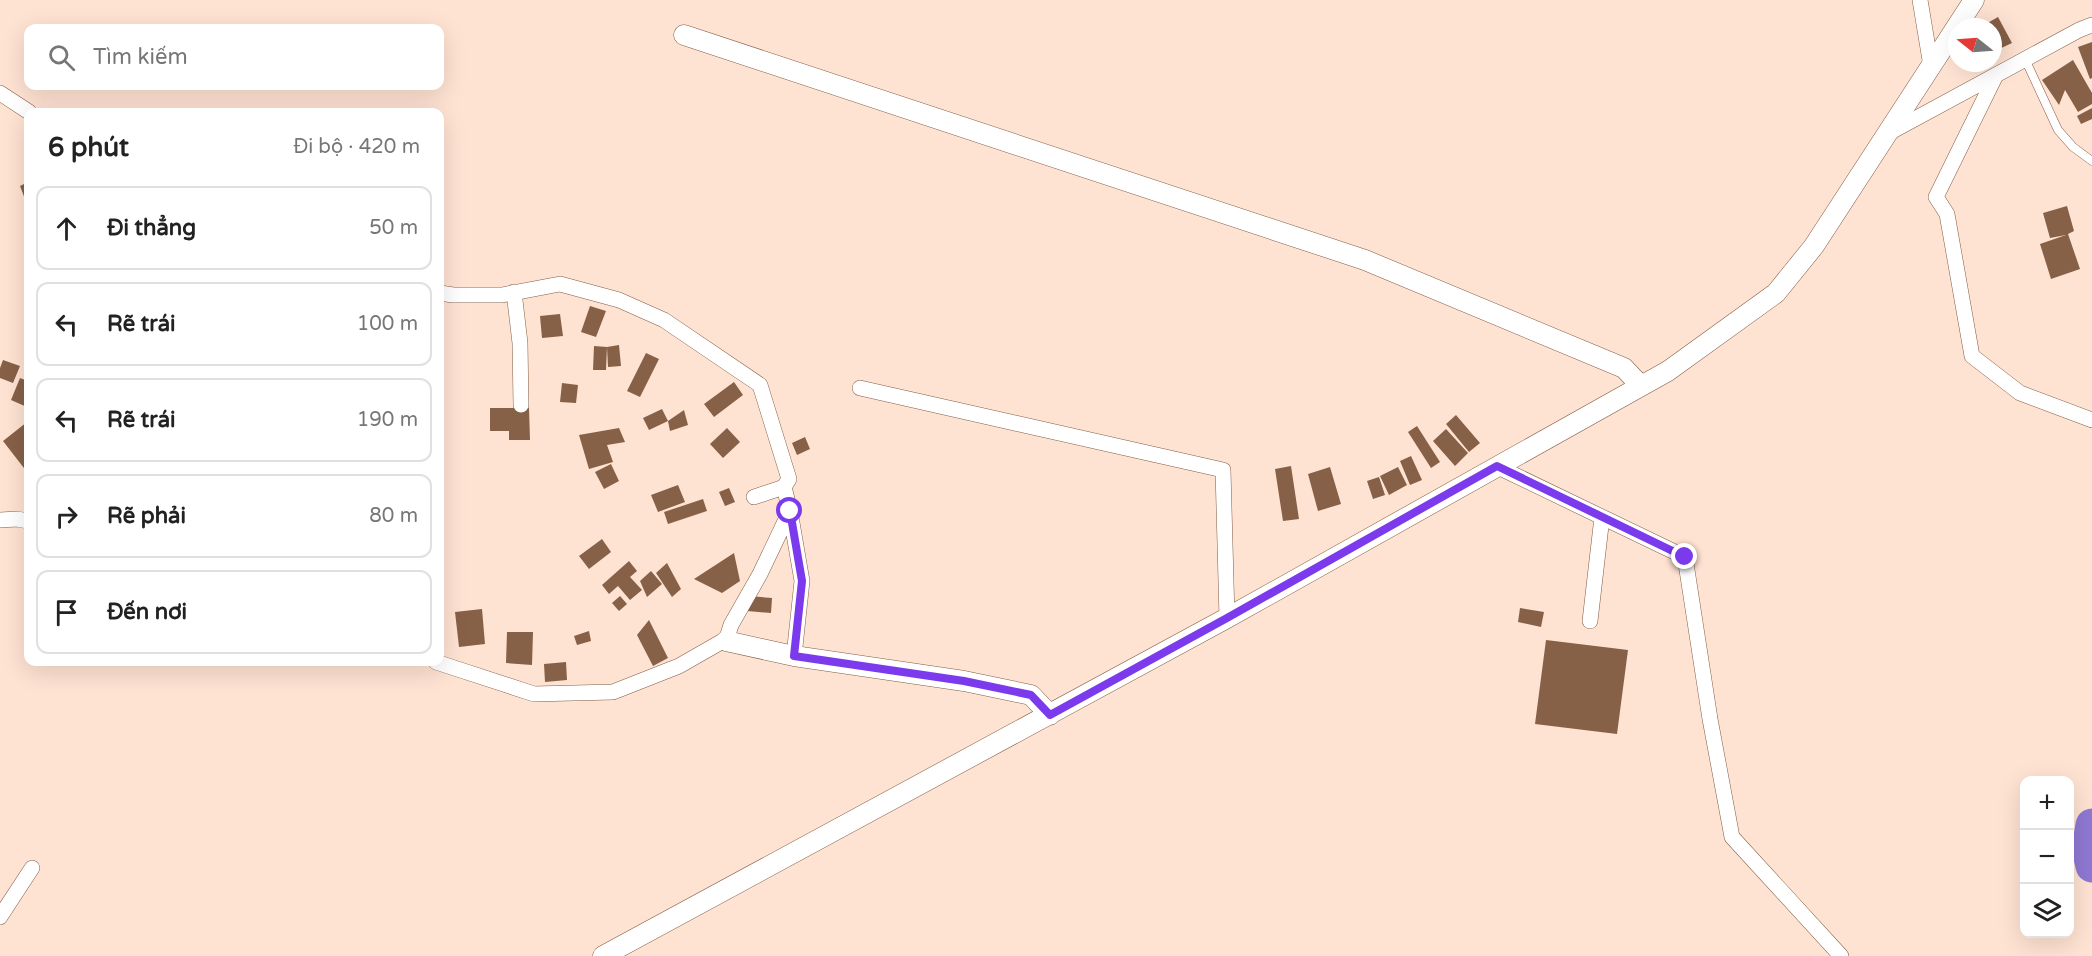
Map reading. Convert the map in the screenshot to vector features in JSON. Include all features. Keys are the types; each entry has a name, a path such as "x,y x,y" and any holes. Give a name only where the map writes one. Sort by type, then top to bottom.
{"street":[{"path":"1920,0 1931,66"},
{"path":"603,956 1227,618 1668,371 1776,292 1814,246 1974,0"},
{"path":"1887,134 2026,61 2079,30 2092,26"},
{"path":"684,34 1365,260 1624,368 1641,386"},
{"path":"1996,75 1936,197 1947,214 1972,356 2020,393 2092,420"},
{"path":"0,93 24,109"},
{"path":"444,294 453,296 502,295 560,284 619,300 664,320 760,385 789,479 784,487 754,497"},
{"path":"514,292 520,344 521,405"},
{"path":"860,388 1223,470 1227,618"},
{"path":"1497,466 1685,557 1710,719 1732,837 1841,956"},
{"path":"784,487 802,581 794,656"},
{"path":"726,641 731,625 760,574 790,511"},
{"path":"1590,621 1602,517"},
{"path":"0,520 24,520"},
{"path":"444,665 534,694 613,692 679,666 726,641 794,656 964,681 1031,695 1050,715"},
{"path":"0,917 32,868"}],"lane":[{"path":"2026,61 2058,130 2073,147 2092,161"}],"building":[{"path":"2002,24 2012,43 2002,48"},
{"path":"2092,42 2092,78 2090,79 2078,47"},
{"path":"2073,60 2092,93 2092,104 2078,112 2065,90 2059,105 2042,80"},
{"path":"2092,108 2092,119 2081,124 2077,116"},
{"path":"24,184 24,196 20,186"},
{"path":"2067,206 2074,231 2068,234 2080,269 2051,279 2040,244 2066,235 2050,238 2043,213"},
{"path":"590,306 606,311 596,337 581,332"},
{"path":"560,314 563,336 542,338 540,316"},
{"path":"619,345 621,366 608,367 607,347"},
{"path":"594,346 607,347 606,370 593,370"},
{"path":"646,353 659,359 640,397 627,391"},
{"path":"3,360 20,366 13,383 0,378"},
{"path":"20,378 24,380 24,406 11,400"},
{"path":"734,382 743,395 714,417 704,404"},
{"path":"562,383 578,385 576,403 560,402"},
{"path":"490,408 529,408 530,440 509,440 509,431 490,431"},
{"path":"662,409 668,421 649,430 643,418"},
{"path":"684,410 688,425 670,431 668,421"},
{"path":"1456,415 1480,443 1469,452 1446,424"},
{"path":"24,424 24,468 3,441"},
{"path":"1417,426 1440,462 1431,468 1408,432"},
{"path":"619,428 625,442 607,445 613,462 589,469 579,435"},
{"path":"727,428 740,442 723,458 710,444"},
{"path":"1446,429 1468,453 1455,466 1433,441"},
{"path":"805,437 810,449 797,455 792,443"},
{"path":"1411,456 1422,480 1410,485 1400,461"},
{"path":"611,464 619,481 604,489 595,472"},
{"path":"1291,466 1299,519 1283,521 1275,469"},
{"path":"1330,467 1341,504 1318,511 1308,474"},
{"path":"1398,467 1407,485 1389,495 1380,476"},
{"path":"1379,477 1385,495 1373,499 1367,481"},
{"path":"678,485 685,502 658,512 651,495"},
{"path":"729,488 735,502 725,506 719,492"},
{"path":"703,499 707,511 668,524 664,512"},
{"path":"602,539 611,552 589,569 579,556"},
{"path":"734,553 740,581 722,593 694,579"},
{"path":"629,561 637,571 630,577 642,590 630,600 618,586 609,594 602,585"},
{"path":"667,563 681,589 672,597 656,573"},
{"path":"651,571 662,584 647,597 640,581"},
{"path":"620,596 627,604 619,611 612,603"},
{"path":"749,596 772,598 771,613 747,611"},
{"path":"1520,608 1544,612 1541,627 1518,622"},
{"path":"482,609 485,644 459,647 455,612"},
{"path":"649,620 668,658 653,666 637,635"},
{"path":"589,631 591,641 577,645 574,636"},
{"path":"507,632 533,632 532,665 506,663"},
{"path":"1546,640 1628,650 1617,734 1535,724"},
{"path":"566,662 567,680 545,682 544,664"}],"waterway":[{"path":"2092,825 2088,849 2092,866"}],"route":[{"path":"790,511 802,581 794,656 964,681 1031,695 1050,715 1497,466 1685,557"}]}
